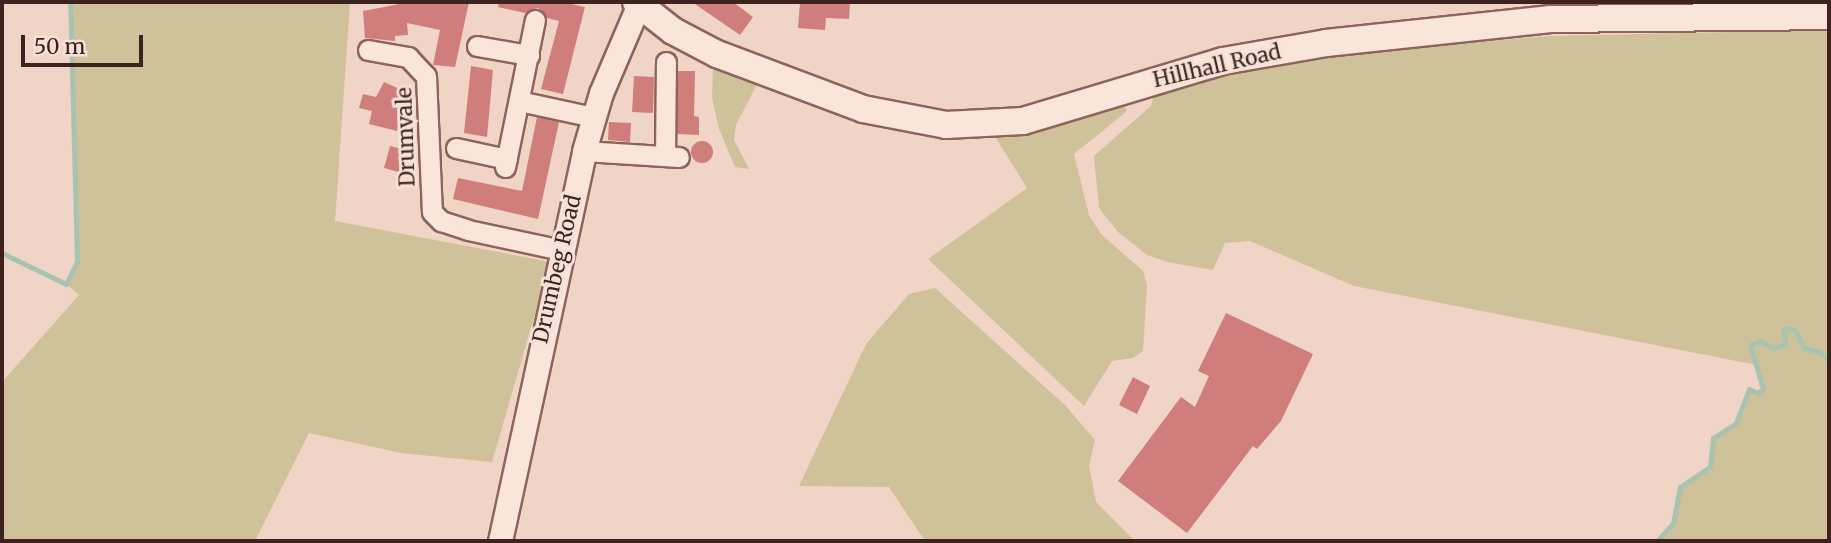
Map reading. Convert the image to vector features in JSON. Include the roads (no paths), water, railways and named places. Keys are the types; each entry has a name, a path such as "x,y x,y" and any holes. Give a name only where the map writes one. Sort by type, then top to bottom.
{"main road":[{"name":"Hillhall Road","path":"638,3 673,31 717,54 863,109 946,125 1023,121 1223,61 1326,43 1551,19 1829,16"}],"street":[{"name":"Drumbeg Road","path":"500,541 584,151 593,117 638,3"},
{"path":"456,148 506,163 535,20"},
{"path":"477,46 529,55"},
{"name":"Drumvale","path":"368,50 408,57 426,76 432,212 441,221 561,250"},
{"path":"584,151 672,157 666,62"},
{"path":"519,101 593,117"}],"waterway":[{"path":"2,253 66,284 77,261 70,2"},
{"path":"1657,541 1673,523 1680,487 1710,467 1713,438 1736,423 1749,389 1758,393 1763,389 1750,345 1761,341 1773,348 1785,344 1784,329 1794,329 1804,348 1820,352 1829,361"}]}
